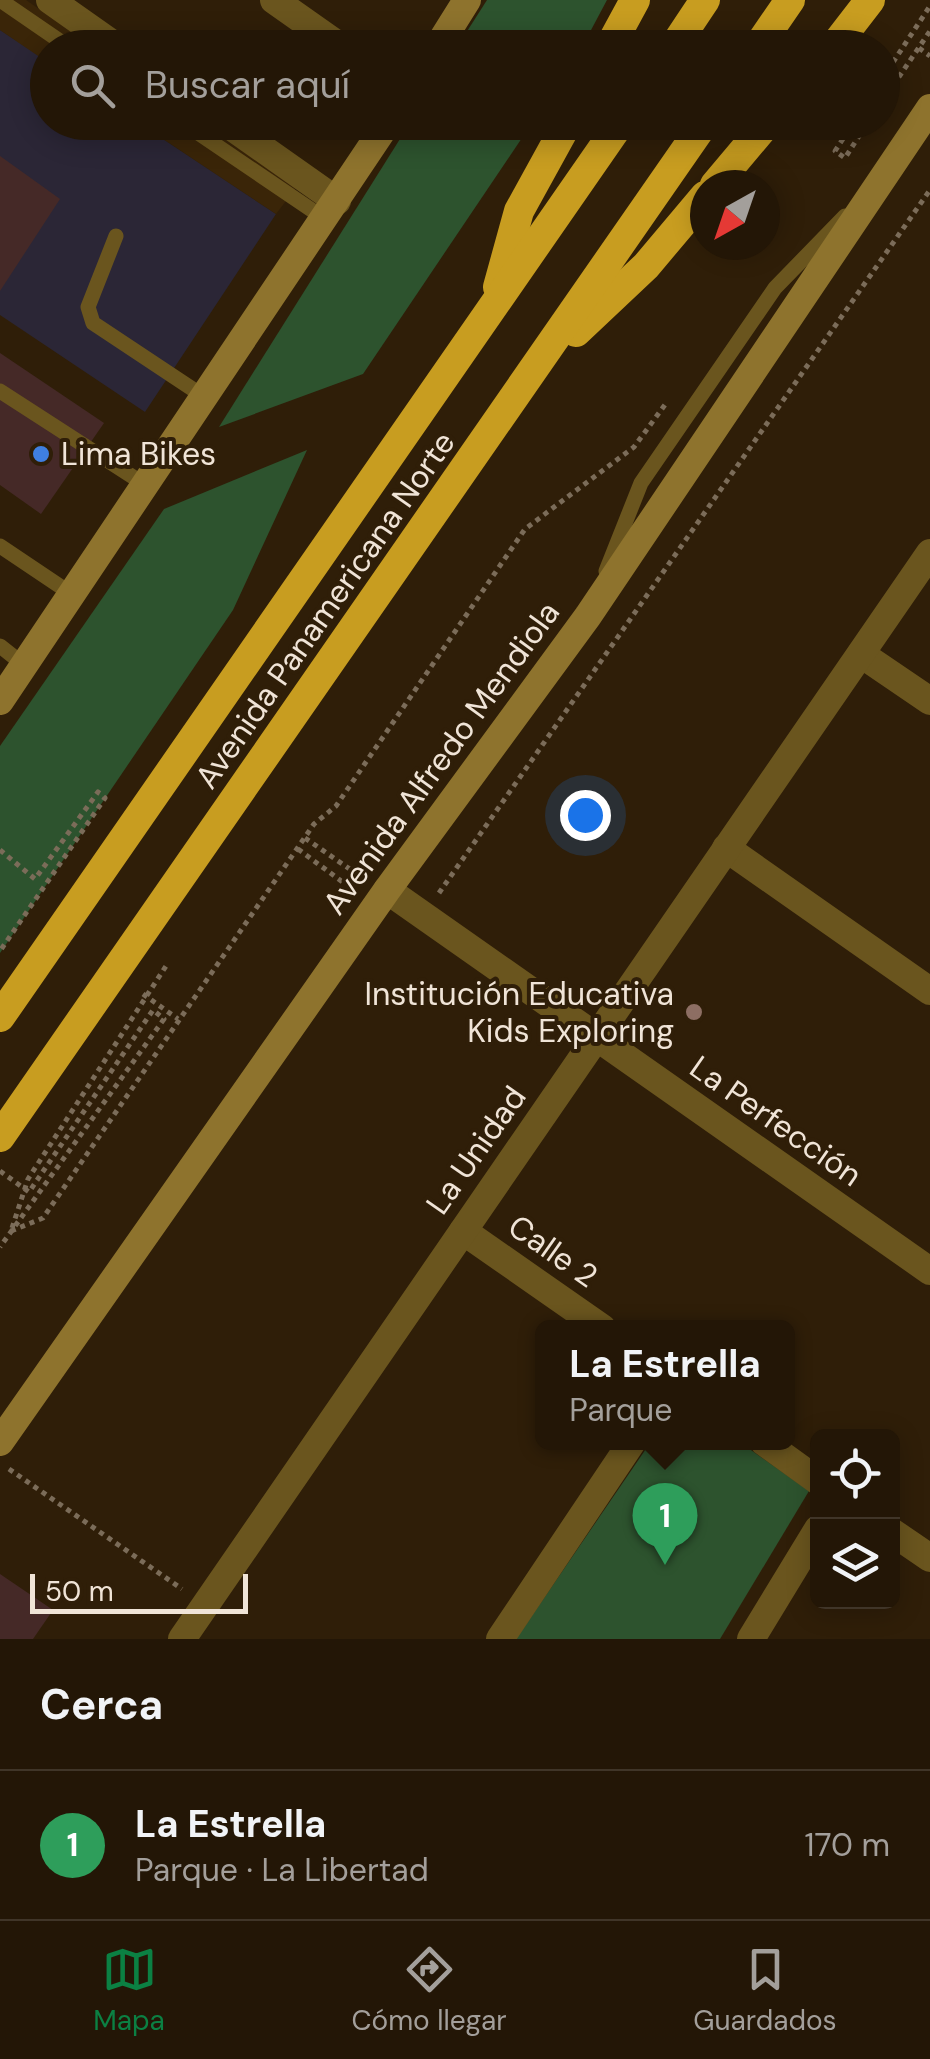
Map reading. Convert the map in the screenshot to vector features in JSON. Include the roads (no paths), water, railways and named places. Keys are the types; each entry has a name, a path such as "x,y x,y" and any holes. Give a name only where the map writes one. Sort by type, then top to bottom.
{"highway":[{"path":"619,30 635,0"},
{"path":"684,30 705,0"},
{"path":"769,30 790,0"},
{"path":"847,30 870,0"},
{"path":"492,310 519,210 558,140"},
{"name":"Avenida Panamericana Norte","path":"0,1017 609,140"},
{"name":"Avenida Panamericana Norte","path":"7,1126 693,140"},
{"path":"728,170 753,140"},
{"path":"530,376 646,266 690,214"}],"main road":[{"path":"448,30 468,0"},
{"name":"Avenida Alfredo Mendiola","path":"0,1442 382,896 588,616 930,108"},
{"path":"0,701 377,140"}],"street":[{"path":"50,0 92,30"},
{"path":"274,0 316,30"},
{"path":"247,140 332,210"},
{"name":"La Unidad","path":"182,1639 930,553"},
{"path":"861,654 930,701"},
{"path":"726,848 930,991"},
{"name":"La Perfección","path":"382,896 423,916 930,1271"},
{"name":"Calle 2","path":"463,1231 591,1320"},
{"path":"500,1639 627,1450"},
{"path":"775,1450 810,1475"},
{"path":"900,1537 930,1558"},
{"path":"750,1639 810,1542"}],"lane":[{"path":"0,0 44,30"},
{"path":"213,140 332,210"},
{"path":"116,236 88,308 93,324 206,398"},
{"path":"0,391 147,486"},
{"path":"0,546 73,595"},
{"path":"0,646 24,665"},
{"path":"0,1153 7,1126"}],"place":[{"name":"Lima Bikes","path":"41,454"},
{"name":"Institución Educativa Kids Exploring","path":"694,1012"},
{"name":"La Estrella","path":"665,1565"}]}
